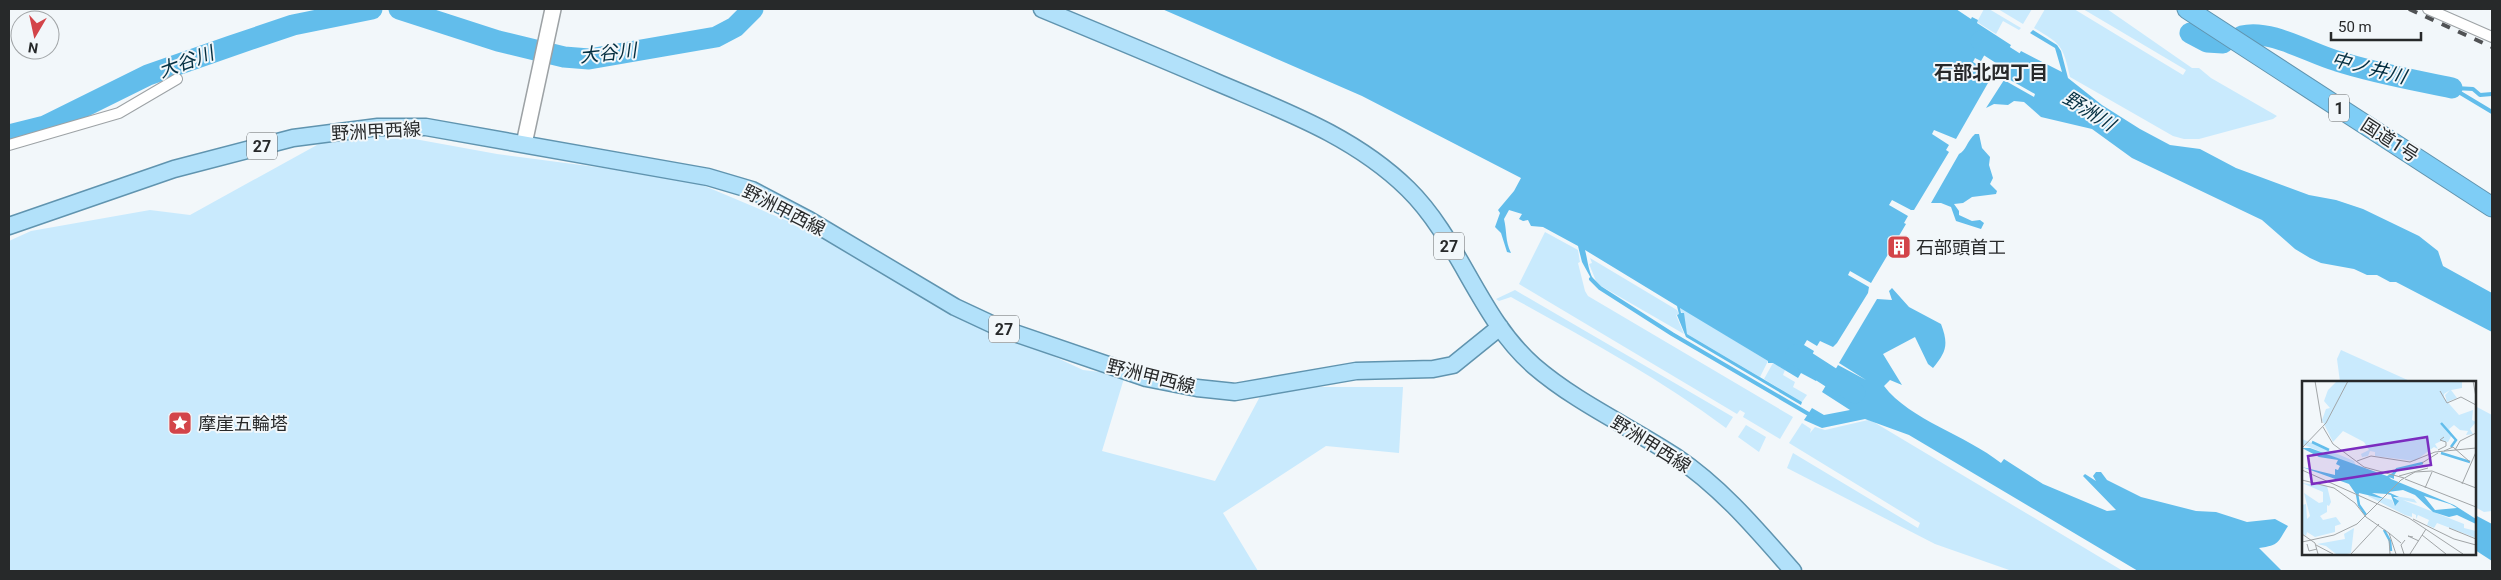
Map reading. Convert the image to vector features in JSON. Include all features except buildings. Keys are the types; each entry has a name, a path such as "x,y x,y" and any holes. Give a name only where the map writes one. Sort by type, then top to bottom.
{"highway":[{"name":"国道1号","path":"2186,9 2492,207"}],"main road":[{"name":"野洲甲西線","path":"1042,9 1301,117 1345,140 1410,191 1439,229 1500,327 1533,364 1581,401 1676,457 1711,483 1793,571"},
{"name":"野洲甲西線","path":"9,226 174,169 293,138 378,127 426,127 708,177 752,190 809,220 955,307 1000,328 1146,378 1197,388 1235,392 1356,371 1433,369 1453,365 1500,327"}],"street":[{"path":"524,144 554,9"},
{"path":"2428,9 2492,37"},
{"path":"9,145 119,113 177,79"}],"shaded area":[{"path":"1984,9 1989,9 2021,28 2019,30 2003,21 1996,34 1977,22"},
{"path":"1998,9 2032,9 2023,24"},
{"path":"2045,9 2074,9 2183,75 2186,70 2083,9 2107,9 2192,68 2199,68 2211,78 2277,116 2273,119 2199,139 2184,139 2173,136 2070,77 2060,46 2034,28"},
{"path":"376,132 497,154 688,179 852,248 946,306 1083,370 1125,375 1102,451 1215,481 1265,387 1403,387 1399,453 1326,446 1223,513 1258,571 9,571 9,241 31,231 150,210 190,215 326,140"},
{"path":"1545,232 1578,250 1580,262 1578,263 1588,296 1793,417 1780,439 1743,417 1745,413 1740,410 1737,414 1519,284"},
{"path":"1590,258 1677,310 1679,314 1676,315 1684,334 1601,286 1596,281 1589,264 1592,263"},
{"path":"1515,290 1733,417 1726,428 1648,375 1511,297 1499,301 1496,299"},
{"path":"1680,307 1768,361 1760,377 1687,334"},
{"path":"2341,350 2410,381 2340,381 2337,359"},
{"path":"1773,363 1785,370 1783,375 1795,382 1793,387 1807,395 1802,402 1764,379"},
{"path":"2476,407 2492,415 2492,511 2484,512 2476,508"},
{"path":"1868,420 2123,571 2012,571 1935,544 1787,468 1793,453 1918,528 1920,523 1789,443 1802,423 1811,429 1810,433 1815,427 1825,430"},
{"path":"1746,425 1766,437 1759,452 1738,437"}],"water":[{"path":"1162,9 1956,9 1971,19 1972,17 1978,20 1977,23 2011,45 2001,62 1985,54 1981,61 1975,58 1973,62 1978,65 1977,68 1992,76 1956,139 1934,130 1932,134 1949,145 1946,150 1949,152 1914,210 1892,200 1889,205 1908,216 1904,223 1906,224 1871,283 1850,271 1848,275 1869,287 1868,293 1837,343 1833,347 1820,341 1817,346 1807,340 1804,345 1814,351 1812,355 1825,363 1816,381 1801,373 1798,378 1773,363 1768,363 1768,361 1680,308 1681,313 1684,313 1687,334 1802,402 1801,405 1686,337 1677,315 1679,314 1677,306 1585,250 1595,282 1593,282 1582,262 1578,246 1543,227 1531,226 1528,220 1523,221 1519,219 1522,214 1509,210 1504,219 1511,253 1507,252 1501,233 1495,227 1500,213 1498,210 1514,191 1521,178 1362,96"},
{"path":"2033,30 2057,45 2061,51 2068,78 2102,105 2140,129 2170,145 2200,149 2236,168 2309,195 2336,200 2363,209 2419,236 2438,251 2443,266 2492,293 2492,332 2396,282 2390,282 2377,275 2367,275 2354,269 2321,263 2310,258 2295,249 2262,220 2132,158 2092,129 2041,117 2024,102 2014,101 2008,105 1994,104 1986,108 2004,80 2034,97 2035,94 2005,77 2021,51 2062,72 2055,48 2030,33"},
{"path":"1975,134 1979,134 1982,148 1990,157 1989,165 1993,178 1990,184 1997,191 1996,194 1972,197 1963,203 1954,204 1959,211 1959,215 1972,221 1980,220 1984,223 1981,229 1956,221 1951,207 1941,203 1931,203 1959,154"},
{"path":"1892,288 1909,307 1941,324 1945,337 1945,348 1933,368 1928,364 1915,337 1883,354 1902,385 1890,380 1884,386 1908,408 1972,444 2001,463 2004,459 2043,484 2107,511 2116,510 2083,476 2085,474 2096,481 2093,476 2096,472 2101,472 2107,480 2141,497 2196,511 2216,512 2247,522 2275,519 2288,526 2280,540 2275,544 2259,548 2281,570 2286,571 2138,571 1909,435 1865,419 1822,428 1804,420 1812,408 1824,415 1850,410 1822,392 1838,365 1866,380 1839,363 1877,299 1892,300 1889,291"},
{"path":"2476,516 2492,524 2492,561 2476,551"}],"waterway":[{"name":"大谷川","path":"9,135 45,126 148,75 231,46 293,25 372,9"},
{"name":"大谷川","path":"399,9 498,41 564,57 589,59 716,37 735,27 753,9"},
{"name":"中ノ井川","path":"2190,33 2207,42 2223,43"},
{"name":"中ノ井川","path":"2242,36 2265,36 2351,65 2452,88"},
{"name":"野洲川","path":"1981,41 2037,77"},
{"name":"中ノ井川","path":"2452,88 2492,112"},
{"path":"2455,88 2473,89 2480,95 2492,94"},
{"path":"1591,279 1600,288 1672,334 1812,416"},
{"path":"1796,355 1855,393"}],"railway":[{"path":"2409,9 2492,47"}],"place":[{"name":"石部頭首工","path":"1899,247"},
{"name":"摩崖五輪塔","path":"180,423"}],"district":[{"name":"石部北四丁目","path":"1991,72"}]}
